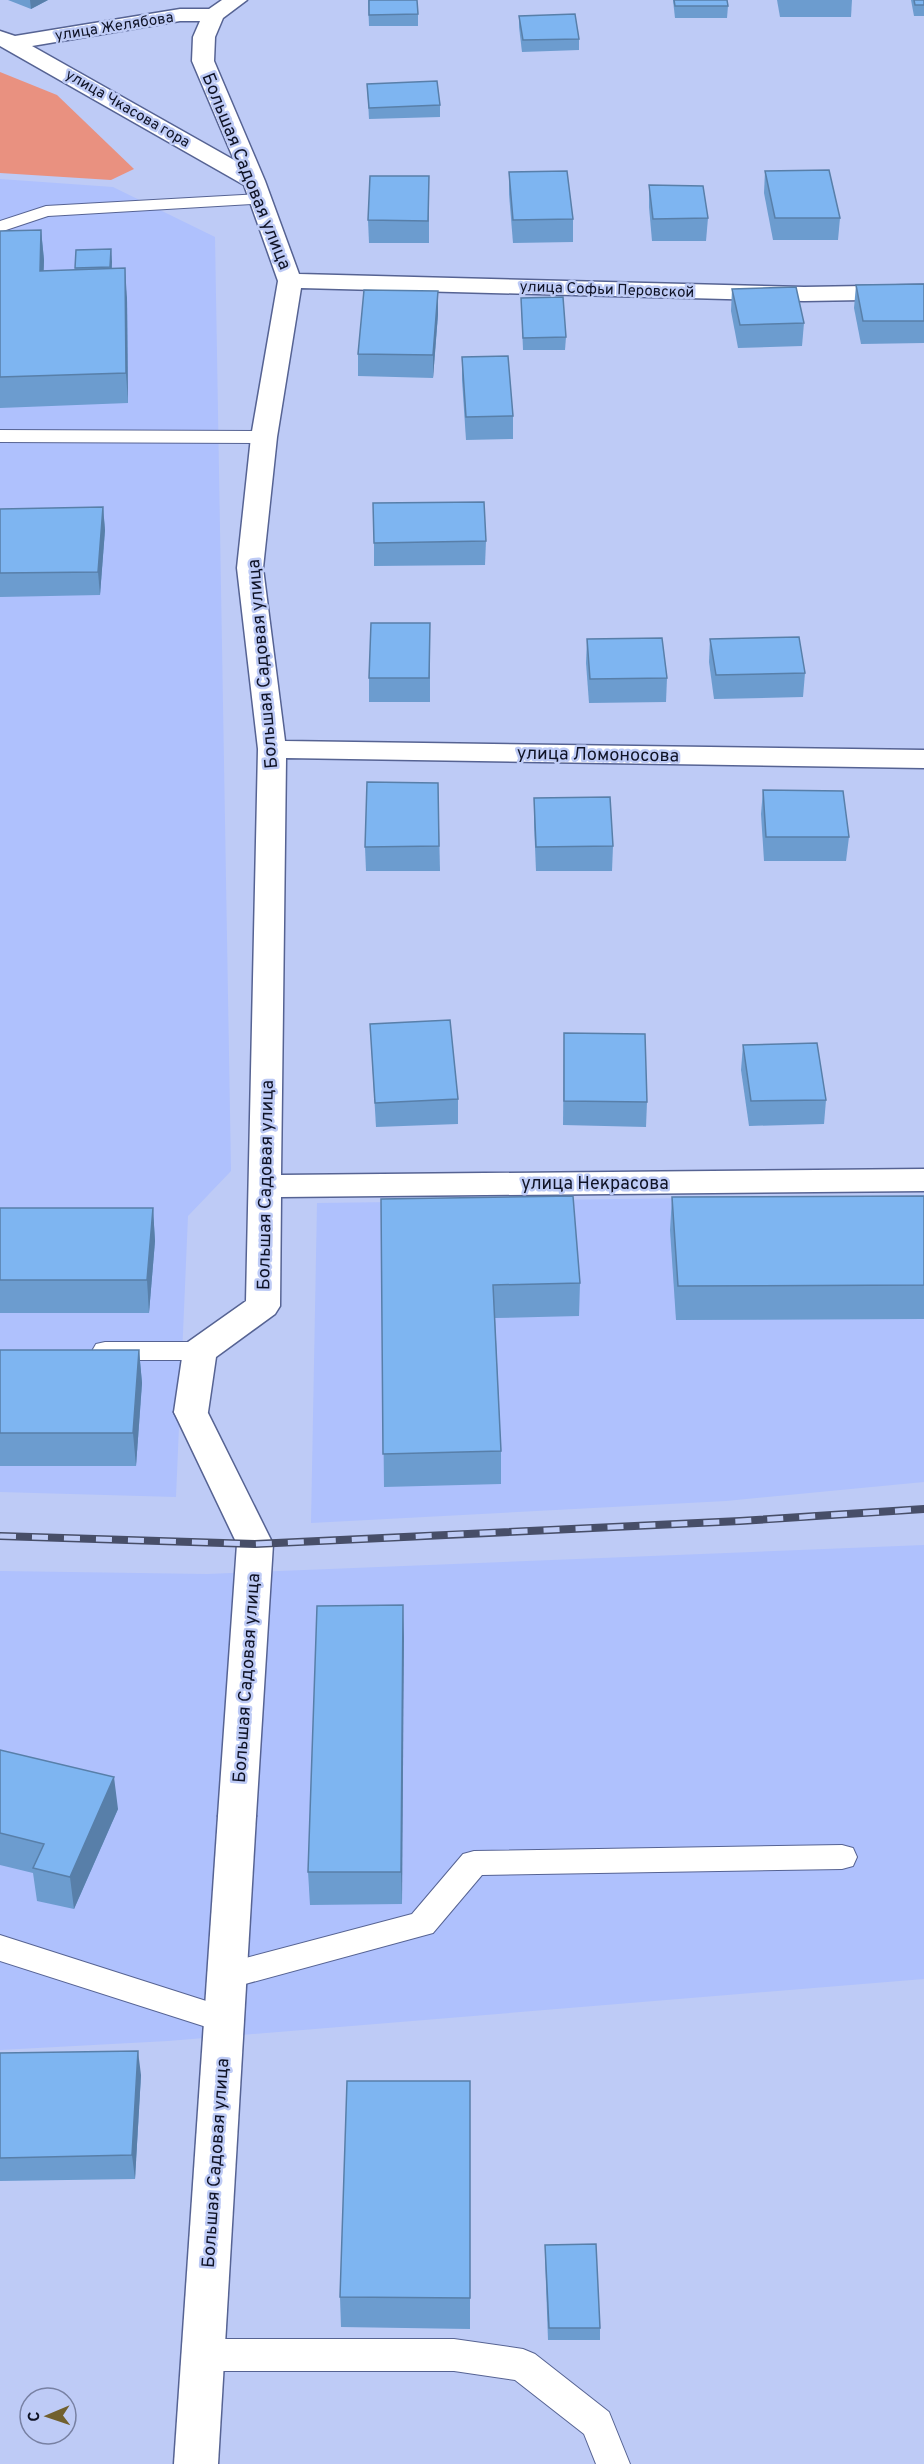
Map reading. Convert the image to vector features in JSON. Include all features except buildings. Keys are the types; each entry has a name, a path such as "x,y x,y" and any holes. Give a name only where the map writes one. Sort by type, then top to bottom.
{"street":[{"name":"улица Желябова","path":"7,40 225,8"},
{"name":"Большая Садовая улица","path":"196,2464 255,1544 192,1412 200,1352 262,1306 266,1186 272,749 250,568 264,437 290,281 258,190 203,62 204,37 225,8"},
{"name":"улица Чкасова гора","path":"7,40 258,190"},
{"name":"улица Софьи Перовской","path":"290,281 804,294 924,292"},
{"name":"улица Ломоносова","path":"272,749 924,759"},
{"name":"улица Некрасова","path":"266,1186 924,1180"}],"lane":[{"path":"0,227 46,211 258,190"},
{"path":"0,436 264,437"},
{"path":"82,1351 200,1352"},
{"path":"227,1976 422,1924 474,1863 842,1857"},
{"path":"0,1947 225,2020"},
{"path":"202,2355 454,2355 523,2365 597,2423 613,2464"}],"shaded area":[{"path":"0,72 57,95 134,169 111,180 0,173"},
{"path":"0,179 113,187 215,237 231,1171 188,1216 176,1497 0,1492"},
{"path":"924,1195 924,1482 726,1501 311,1523 317,1203"},
{"path":"924,1545 924,1979 168,2041 0,2050 0,1571 207,1574"}],"railway":[{"path":"0,1536 255,1544 740,1521 924,1509"}]}
